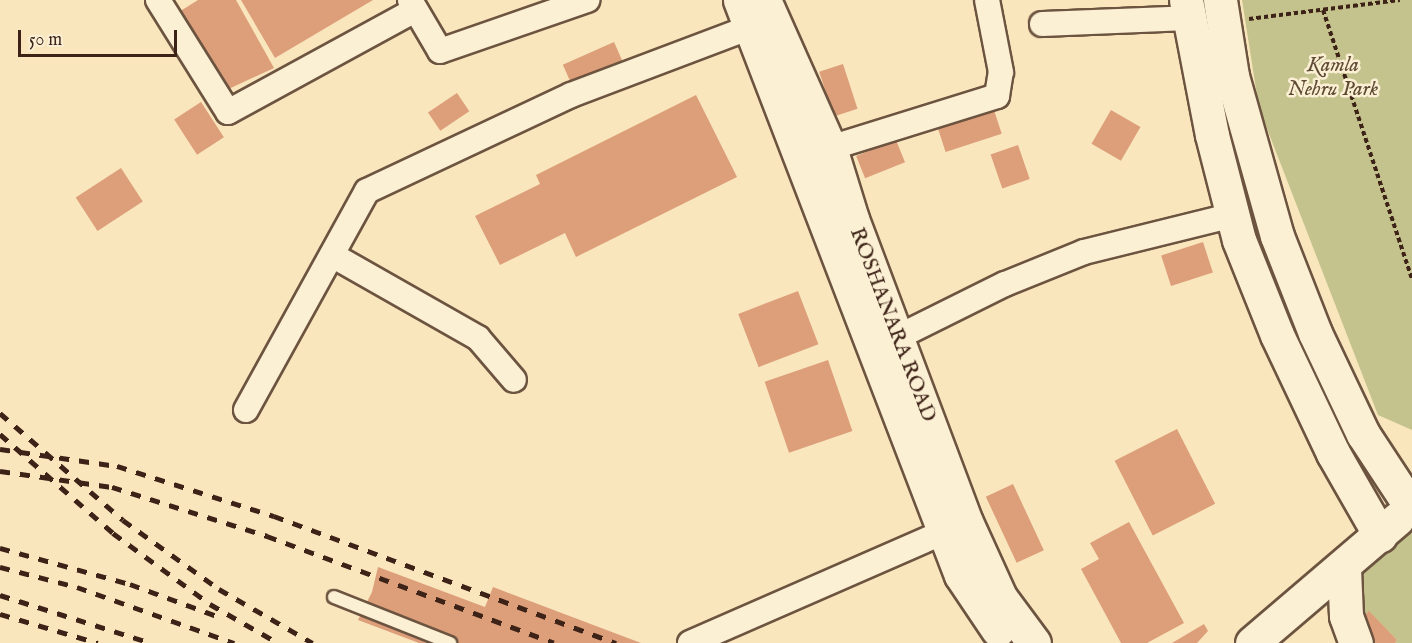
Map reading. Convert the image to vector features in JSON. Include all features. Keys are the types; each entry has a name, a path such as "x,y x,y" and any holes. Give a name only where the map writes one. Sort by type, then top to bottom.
{"street":[{"path":"158,0 228,112 412,5 440,51 587,0"},
{"path":"830,148 997,96 1001,72 987,0"},
{"path":"246,410 367,191 752,9"},
{"name":"ROSHANARA ROAD","path":"752,9 830,148 898,337 990,579 1013,618 1034,643"},
{"name":"ROSHANARA ROAD","path":"752,9 944,532 969,590 1008,643"},
{"path":"1189,21 1233,215 1277,335 1333,453 1380,534"},
{"path":"1042,24 1222,21 1277,236 1315,333 1363,434 1412,506 1344,568 1252,643"},
{"path":"898,337 1005,284 1084,252 1233,215"},
{"path":"332,255 478,338 514,380"},
{"path":"690,643 944,532"},
{"path":"1344,568 1346,616 1356,643"}],"lane":[{"path":"334,597 450,643"}],"path":[{"path":"1222,21 1400,0"},
{"path":"1323,10 1412,279"}],"green space":[{"name":"Kamla Nehru Park","path":"1242,0 1412,0 1412,430 1378,415 1259,108"},
{"path":"1412,522 1412,643 1395,643 1397,640 1369,612 1356,624 1354,601 1362,563"}],"building":[{"path":"198,0 236,0 274,68 222,92 174,15"},
{"path":"241,0 373,0 275,58"},
{"path":"614,42 626,69 575,92 563,65"},
{"path":"843,64 858,109 834,116 819,72"},
{"path":"457,93 469,111 440,131 428,113"},
{"path":"696,95 737,177 576,257 565,233 500,265 475,216 540,184 536,175"},
{"path":"201,102 224,137 197,155 174,119"},
{"path":"994,110 1002,134 946,152 938,128"},
{"path":"1111,110 1140,127 1121,161 1092,144"},
{"path":"896,140 905,162 865,178 856,156"},
{"path":"1018,145 1030,179 1002,188 991,154"},
{"path":"121,168 143,202 97,231 76,197"},
{"path":"1203,242 1213,272 1171,286 1161,256"},
{"path":"798,291 818,344 759,367 738,314"},
{"path":"828,360 852,431 789,453 765,382"},
{"path":"1177,429 1215,504 1153,536 1115,461"},
{"path":"1013,484 1044,550 1017,563 986,497"},
{"path":"1129,522 1184,623 1147,643 1121,643 1081,569 1099,559 1090,543"},
{"path":"378,567 485,607 493,587 641,643 419,643 358,620 372,592"},
{"path":"1369,611 1397,640 1395,643 1374,643 1356,624"},
{"path":"1204,624 1208,631 1197,643 1172,643"}],"railway":[{"path":"0,413 123,520 219,589 313,643"},
{"path":"0,434 113,533 210,604 278,643"},
{"path":"0,449 117,466 274,516 616,643"},
{"path":"0,471 112,487 267,536 554,643"},
{"path":"0,548 130,584 217,616"},
{"path":"0,567 77,587 234,643"},
{"path":"0,595 151,643"},
{"path":"0,614 98,643"}]}
